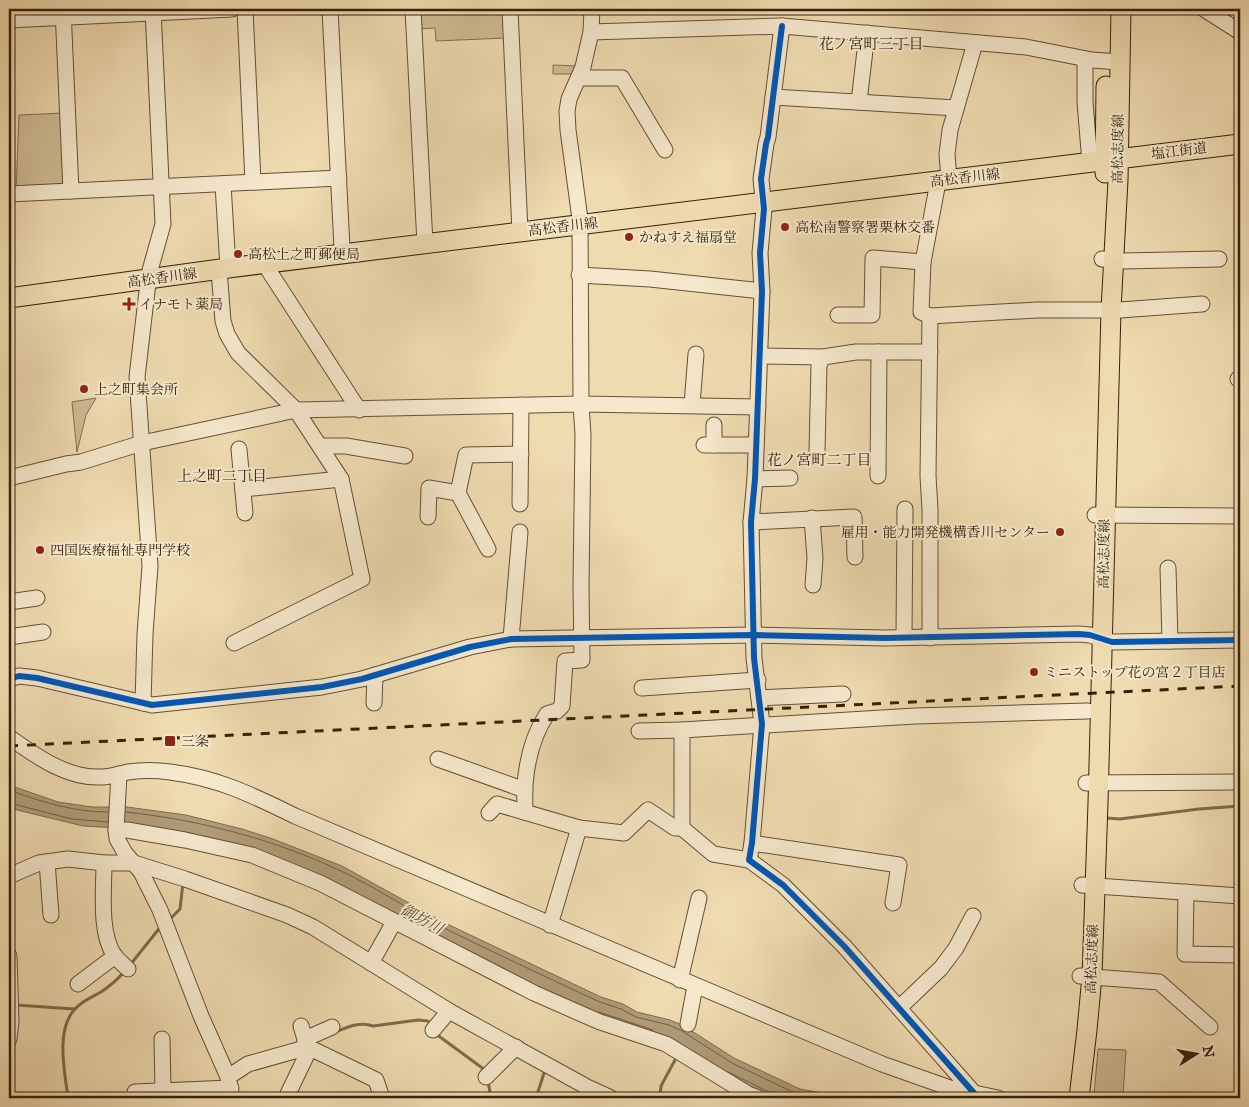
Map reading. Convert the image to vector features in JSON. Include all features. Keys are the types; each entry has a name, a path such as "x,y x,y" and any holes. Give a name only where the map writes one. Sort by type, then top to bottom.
{"main road":[{"name":"高松志度線","path":"1109,9 1113,62"},
{"name":"高松志度線","path":"1079,1098 1087,1030 1088,885 1108,259 1105,161 1113,62 1121,9"},
{"name":"塩江街道","path":"1105,161 1240,144"},
{"name":"高松香川線","path":"9,298 520,232 1105,161"},
{"name":"高松志度線","path":"1092,783 1088,711 1096,637"},
{"name":"高松志度線","path":"1069,1098 1076,1030 1086,976"}],"street":[{"path":"9,20 63,13 232,9"},
{"path":"245,9 253,182"},
{"path":"330,9 342,248 345,254"},
{"path":"413,9 425,244"},
{"path":"510,9 520,232"},
{"path":"524,812 529,754 536,733 546,714 557,711 562,706 565,661 582,660 583,435 579,275 580,225 567,111 569,99 583,67 591,32 592,9"},
{"path":"1204,9 1240,32"},
{"path":"143,703 145,634 150,566 137,377 149,271 164,224 153,11"},
{"path":"63,13 71,191"},
{"path":"591,32 782,26 1026,47 1085,59 1113,62"},
{"path":"749,860 762,724 753,635 751,522 755,479 762,291 760,254 764,203 761,179 782,26"},
{"path":"860,102 867,33"},
{"path":"975,43 950,130 943,181 923,262 921,312 930,316 1037,310 1106,310 1202,304"},
{"path":"1085,59 1085,102 1105,161"},
{"path":"579,78 622,78 625,92 663,140"},
{"path":"773,97 956,108"},
{"path":"9,194 339,178"},
{"path":"223,184 223,321 227,334 238,353 296,410 341,479 362,579 234,643"},
{"path":"838,315 872,315 873,258 923,262"},
{"path":"1108,259 1219,259"},
{"path":"266,264 359,410"},
{"path":"579,275 650,279 762,291"},
{"path":"930,316 928,476 930,510 930,638"},
{"path":"760,356 823,358 856,352 930,352"},
{"path":"878,476 879,352"},
{"path":"692,406 696,354"},
{"path":"817,450 819,365 823,358"},
{"path":"9,478 81,462 142,443 296,410 581,404 758,407"},
{"path":"520,504 521,405"},
{"path":"714,425 709,445 756,445"},
{"path":"320,446 346,446 404,456"},
{"path":"239,449 244,513"},
{"path":"488,549 458,493 466,454 521,454"},
{"path":"755,479 790,478"},
{"path":"243,489 341,479"},
{"path":"428,517 429,488 458,493"},
{"path":"904,637 905,509"},
{"path":"1100,515 1240,516"},
{"path":"751,522 854,517 855,557"},
{"path":"812,518 815,558 813,585"},
{"path":"511,639 520,532"},
{"path":"1168,568 1170,641"},
{"path":"9,602 37,598"},
{"path":"9,637 43,632"},
{"path":"9,679 19,676 37,678 143,703 162,704 322,687 375,675 470,647 511,639 753,635 930,638 1096,637 1112,642 1240,640"},
{"path":"374,703 375,675"},
{"path":"642,688 758,680"},
{"path":"759,698 844,694"},
{"path":"639,732 915,716 1088,711"},
{"path":"682,730 682,828"},
{"path":"9,737 45,762 89,778 109,777 148,770 217,781 550,925 882,1064 922,1079 998,1098"},
{"path":"438,759 525,790"},
{"path":"119,774 116,830 120,845 147,883 160,910 200,1016 231,1088"},
{"path":"1092,783 1240,782"},
{"path":"489,814 496,804 579,828 624,833 648,810 675,828 682,828 713,854 749,860 790,892 844,946 974,1093"},
{"path":"550,925 579,828"},
{"path":"116,830 175,838 252,855 335,891 534,993 600,1022 666,1044 748,1094 758,1098"},
{"path":"752,843 899,865 893,903"},
{"path":"9,876 33,866 68,859 104,863 134,863 287,915 313,927 449,1011 587,1087 611,1098"},
{"path":"47,862 51,915"},
{"path":"104,863 106,938 115,956 128,969"},
{"path":"1088,885 1240,896"},
{"path":"1186,892 1185,954 1240,955"},
{"path":"680,980 699,898"},
{"path":"898,1008 941,968 956,948 973,916"},
{"path":"371,963 394,922"},
{"path":"9,956 11,1022 9,1039"},
{"path":"78,984 115,956"},
{"path":"1086,976 1159,982 1210,1028"},
{"path":"688,1024 695,986"},
{"path":"433,1030 449,1011"},
{"path":"136,1098 135,1092 163,1091 186,1094 231,1088 248,1064 332,1027"},
{"path":"162,1039 163,1091"},
{"path":"286,1098 305,1040"},
{"path":"305,1040 376,1080 382,1098"},
{"path":"486,1078 516,1047"}],"shaded area":[{"path":"418,9 505,9 506,38 436,41 435,28 419,29"},
{"path":"553,65 581,66 578,74 553,74"},
{"path":"63,113 64,187 16,190 19,115"},
{"path":"96,398 86,415 77,452 72,402"},
{"path":"1098,1049 1126,1050 1123,1096 1094,1095"}],"water":[{"name":"御坊川","path":"9,785 58,802 92,807 127,807 186,815 273,839 342,866 445,923 601,997 623,1004 637,1012 670,1020 684,1026 734,1058 800,1089 850,1098 773,1098 762,1094 578,1010 330,884 135,829 83,826 9,808"}],"waterway":[{"path":"1106,818 1120,819 1240,806"},
{"path":"170,919 180,909 183,883"},
{"path":"130,965 162,925"},
{"path":"68,1098 63,1040 69,1018 75,1009 87,999 101,992 124,972"},
{"path":"16,1005 74,1009"},
{"path":"336,1032 359,1024 373,1026 418,1020 428,1021"},
{"path":"436,1034 485,1070"},
{"path":"660,1096 661,1086 675,1060"},
{"path":"536,1098 545,1070"},
{"path":"488,1081 491,1098"}],"railway":[{"path":"9,746 1240,686"}],"cycle path":[{"path":"782,26 761,179 764,209 760,253 762,291 755,479 751,522 754,658 762,724 749,860 783,885 844,946 974,1093"},
{"path":"9,679 19,676 37,678 152,705 322,687 362,679 470,647 511,639 753,635 885,638 1079,634 1090,635 1112,642 1240,640"}],"place":[{"name":"高松南警察署栗林交番","path":"785,227"},
{"name":"かねすえ福扇堂","path":"629,237"},
{"name":"高松上之町郵便局","path":"238,254"},
{"name":"イナモト薬局","path":"129,304"},
{"name":"上之町集会所","path":"84,389"},
{"name":"雇用・能力開発機構香川センター","path":"1060,532"},
{"name":"四国医療福祉専門学校","path":"40,550"},
{"name":"ミニストップ花の宮２丁目店","path":"1034,672"},
{"name":"三条","path":"170,741"}],"district":[{"name":"花ノ宮町三丁目","path":"871,44"},
{"name":"花ノ宮町二丁目","path":"819,460"},
{"name":"上之町二丁目","path":"222,476"}]}
